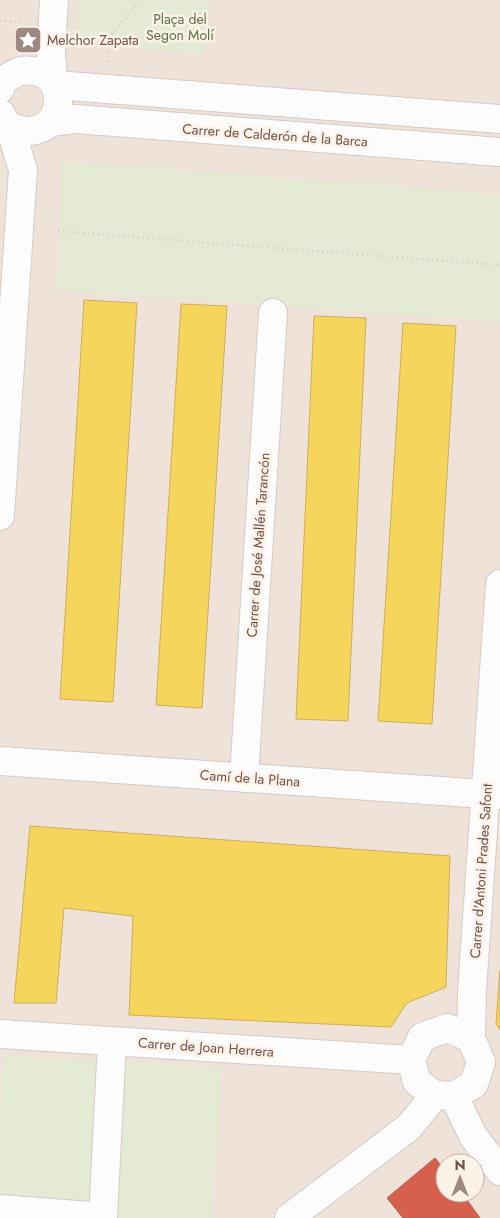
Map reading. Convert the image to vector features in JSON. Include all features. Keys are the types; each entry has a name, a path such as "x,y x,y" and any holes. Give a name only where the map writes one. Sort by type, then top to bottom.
{"street":[{"path":"12,173 47,125 59,105 50,53 54,0"},
{"path":"1,80 20,70 38,71 54,84 500,119"},
{"name":"Carrer de Calderón de la Barca","path":"4,121 26,132 76,119 500,152"},
{"path":"0,516 12,173 4,121"},
{"name":"Carrer de José Mallén Tarancón","path":"244,778 273,313"},
{"name":"Carrer d'Antoni Prades Safont","path":"484,1054 472,991 493,794 500,584"},
{"name":"Camí de la Plana","path":"0,761 493,794"},
{"path":"289,1218 409,1127 445,1096 474,1084 484,1054 447,1028 422,1037 412,1060 417,1082 445,1096 500,1171"},
{"name":"Carrer de Joan Herrera","path":"0,1034 412,1060"},
{"path":"0,1209 102,1218 112,1041"}],"path":[{"path":"126,91 128,66 107,64 108,38 140,0"},
{"path":"53,231 500,265"}],"shaded area":[{"path":"0,0 500,0 500,1218 0,1218"}],"green space":[{"name":"Plaça del Segon Molí","path":"80,0 210,0 204,55 78,42"},
{"path":"63,161 500,194 500,322 56,290"},
{"path":"4,1055 222,1068 212,1218 0,1218 0,1112"}],"building: Viviendas":[{"path":"84,300 137,303 113,702 60,699"},
{"path":"181,304 227,306 202,708 156,705"},
{"path":"314,316 366,318 348,721 296,719"},
{"path":"403,323 456,326 432,724 378,721"},
{"path":"30,826 450,856 446,987 407,1003 391,1027 129,1015 133,916 64,908 56,1003 14,1003"},
{"path":"500,970 500,1030 496,1024"}],"building: Comercios":[{"path":"435,1158 435,1203 469,1203 480,1218 403,1218 387,1198"}],"place":[{"name":"Melchor Zapata","path":"28,40"}]}
